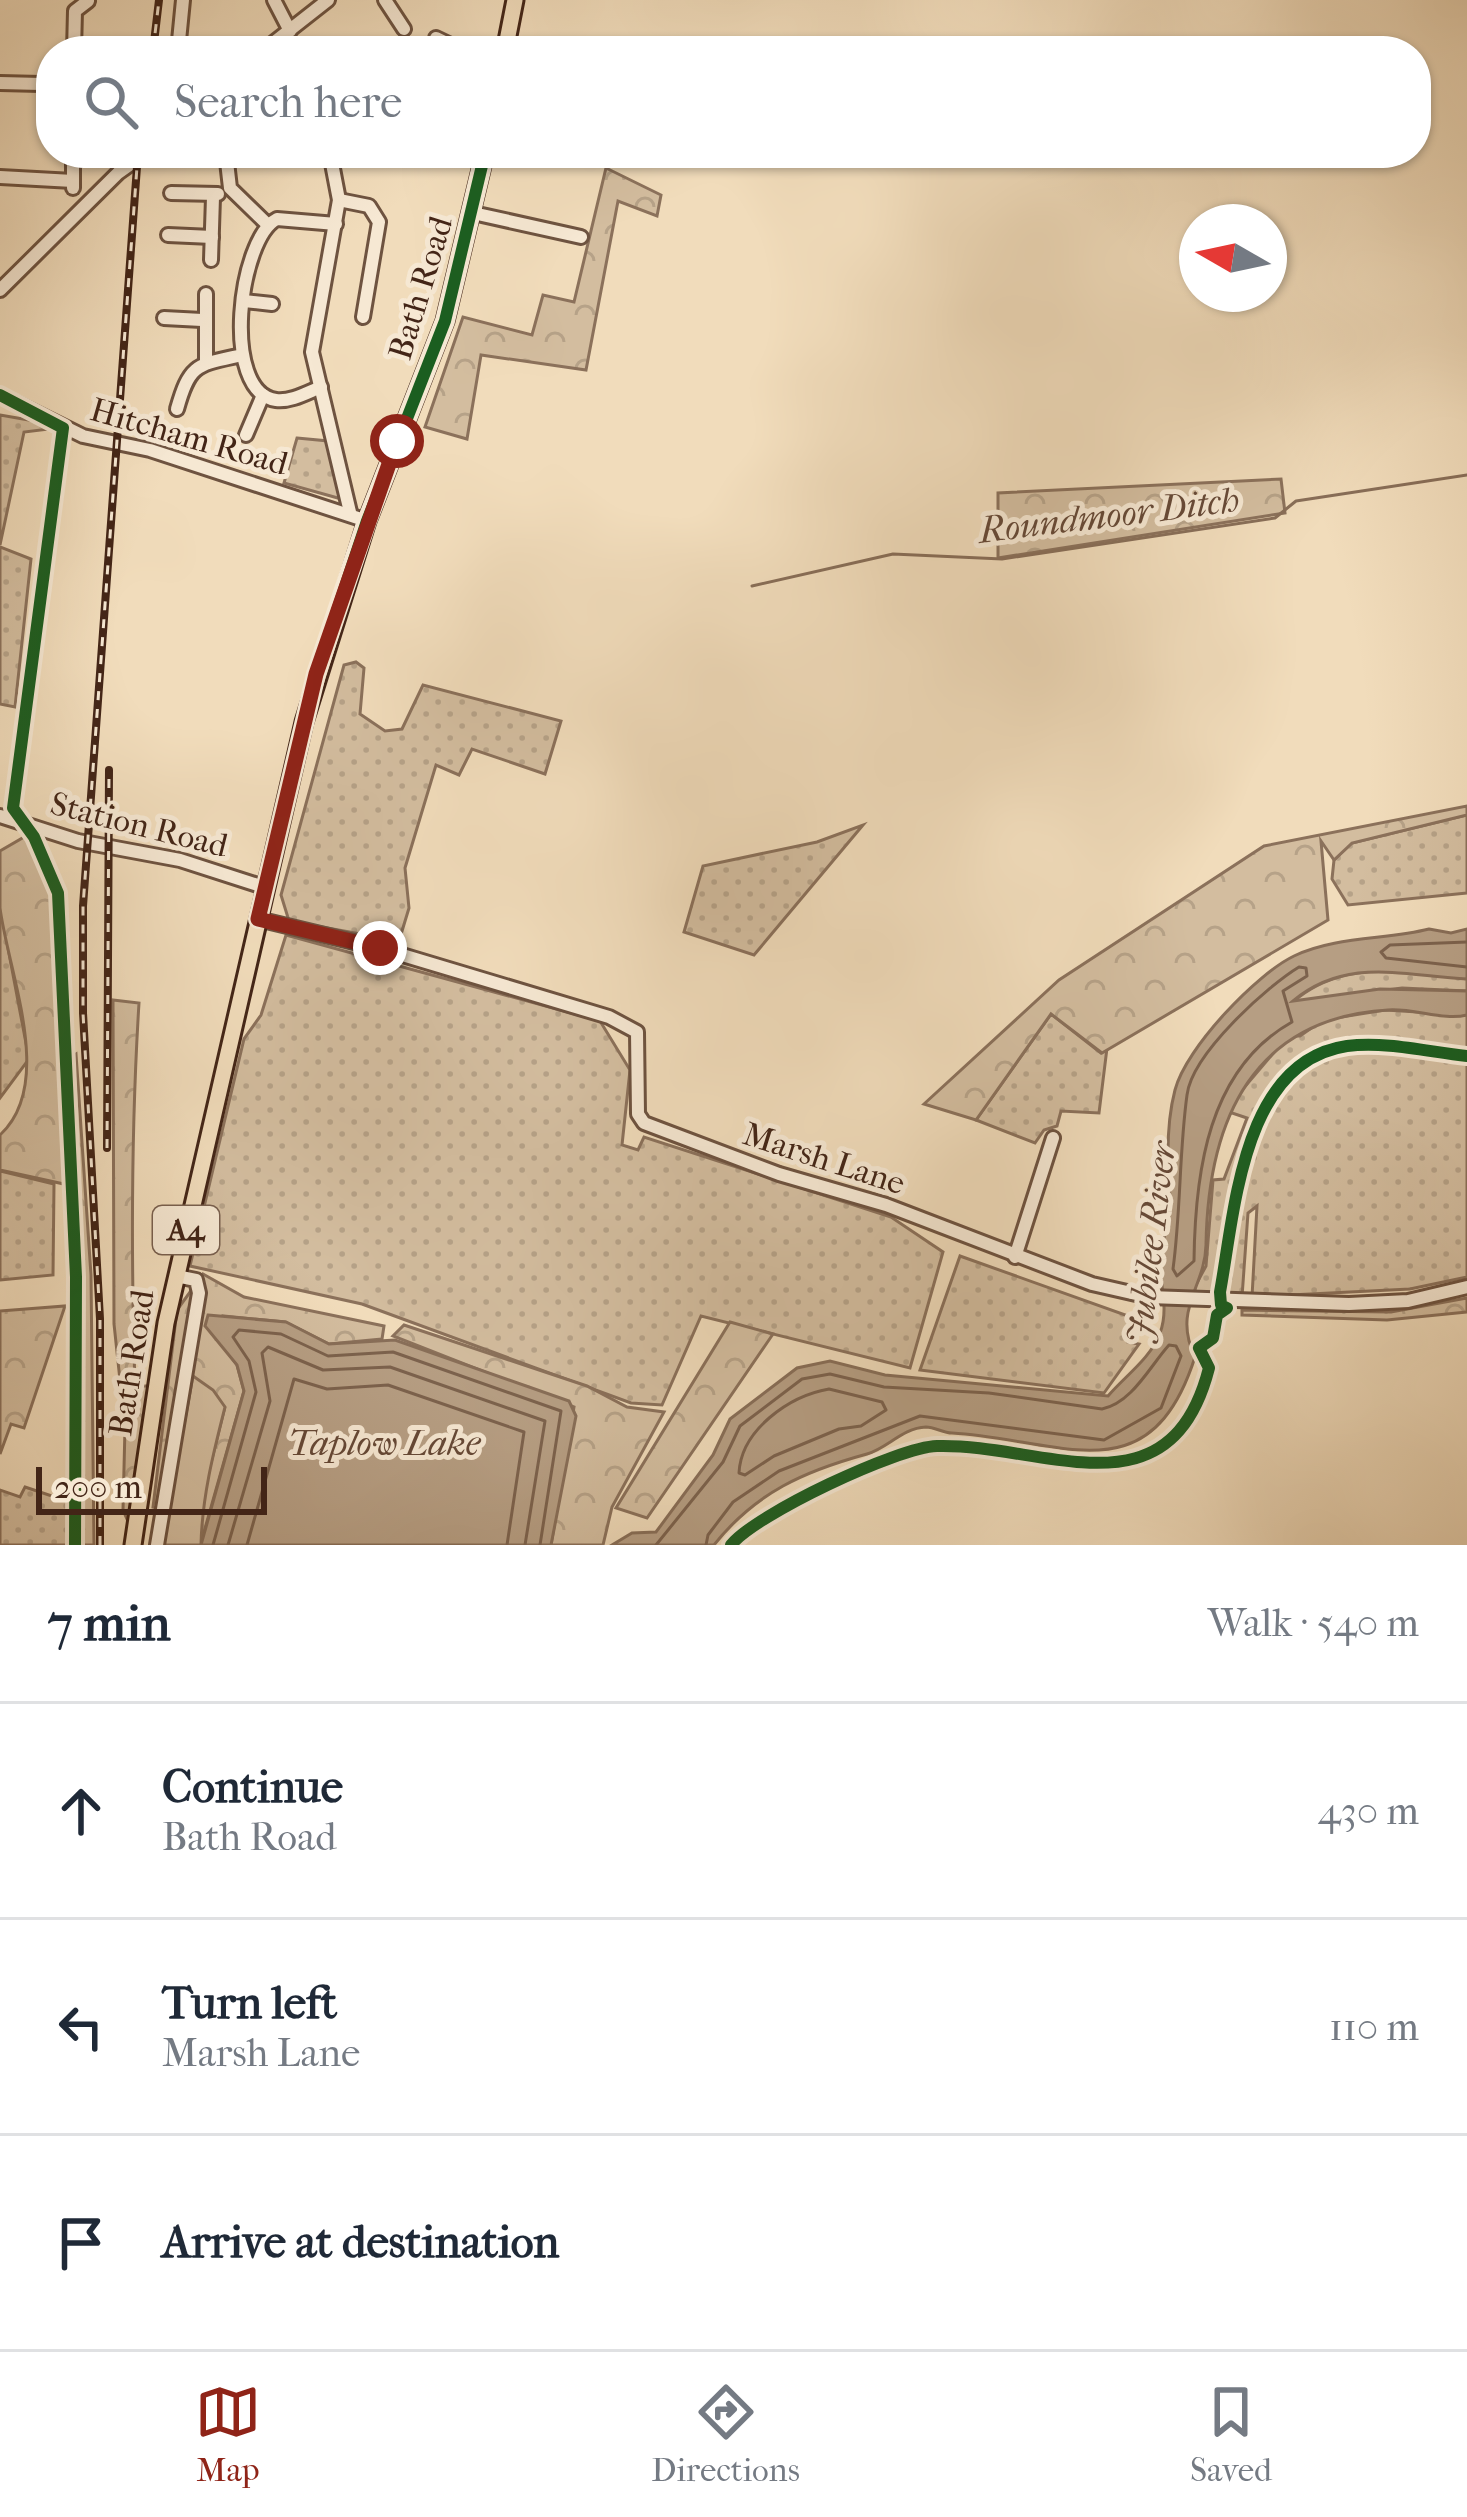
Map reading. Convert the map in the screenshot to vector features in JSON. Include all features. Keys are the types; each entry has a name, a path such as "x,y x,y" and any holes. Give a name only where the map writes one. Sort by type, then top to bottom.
{"main road":[{"path":"508,36 515,0"},
{"name":"Bath Road","path":"133,1545 176,1276 316,674 367,521 445,321 482,168"}],"street":[{"path":"179,36 182,0"},
{"path":"274,0 289,36"},
{"path":"284,36 328,0"},
{"path":"385,0 404,28"},
{"path":"74,36 75,11 88,1"},
{"path":"0,83 36,84"},
{"path":"0,177 73,185 73,168"},
{"path":"0,290 125,168"},
{"path":"228,168 230,188 267,224"},
{"path":"332,168 339,200 312,352 350,512"},
{"path":"171,193 213,197 230,188"},
{"path":"211,260 213,197"},
{"path":"339,200 369,206 379,222 363,317"},
{"path":"472,214 581,237"},
{"path":"321,387 278,400 251,385 242,355 244,302 255,245 267,224 290,218 336,224"},
{"path":"168,235 212,237"},
{"path":"206,294 202,320 206,363"},
{"path":"244,302 272,304"},
{"path":"164,318 202,320"},
{"path":"177,409 186,377 206,363 242,355"},
{"name":"Hitcham Road","path":"0,395 63,428 350,512 367,521"},
{"path":"246,435 263,395"},
{"path":"63,428 13,802 58,893 76,1276 75,1545"},
{"name":"Station Road","path":"0,815 78,841 140,849 264,887"},
{"name":"Marsh Lane","path":"258,919 380,948 609,1017 637,1032 638,1114 644,1124 779,1174 886,1205 1015,1257 1149,1297 1390,1302 1467,1287"},
{"path":"1015,1257 1053,1138"},
{"path":"158,1545 199,1293 196,1280 176,1276"},
{"path":"140,1512 165,1517"}],"green space":[{"path":"606,168 661,195 657,216 618,201 586,370 481,355 467,439 425,427 463,317 532,335 543,295 574,302"},
{"path":"0,415 40,422 49,429 24,432 0,545"},
{"path":"297,438 328,441 345,500 284,483"},
{"path":"1281,479 1285,513 998,558 998,493"},
{"path":"0,547 31,559 15,707 0,704"},
{"path":"356,662 364,668 360,714 385,731 402,729 423,685 561,721 545,774 472,749 459,775 436,765 405,868 409,908 399,941 289,921 281,895 344,665"},
{"path":"1467,806 1467,815 1352,843 1334,860 1321,841 1328,920 1102,1053 1051,1014 976,1120 924,1104 1059,980 1264,846"},
{"path":"1467,815 1467,893 1348,905 1332,879 1334,860 1352,843"},
{"path":"863,825 754,955 684,932 703,866 817,842"},
{"path":"26,836 53,896 64,1184 0,1170 0,1135 16,1113 25,1087 27,1058 0,908 0,851"},
{"path":"0,906 29,1059 0,1098"},
{"path":"286,935 600,1021 630,1070 622,1145 638,1150 644,1137 891,1217 943,1252 910,1368 701,1316 662,1405 631,1403 362,1304 190,1266 244,1039 261,1015"},
{"path":"1406,969 1467,979 1467,991 1402,988 1293,1002 1332,979"},
{"path":"113,1000 139,1003 132,1242 135,1386 149,1386 130,1526 123,1510 125,1427 114,1324"},
{"path":"1385,1010 1467,1015 1467,1277 1410,1289 1252,1297 1257,1206 1248,1213 1242,1297 1191,1294 1206,1266 1213,1180 1224,1179 1247,1118 1229,1112 1231,1103 1288,1036 1300,1036 1323,1020"},
{"path":"1051,1014 1101,1053 1107,1048 1099,1113 1061,1111 1057,1126 1044,1130 1035,1143 976,1120"},
{"path":"76,1054 91,1275 94,1545 80,1545 66,1060"},
{"path":"0,1171 54,1184 53,1275 0,1280"},
{"path":"960,1256 1131,1317 1128,1342 1139,1344 1104,1393 920,1370"},
{"path":"203,1274 244,1297 384,1326 382,1339 329,1344 285,1322 223,1316 222,1344 237,1365 244,1391 202,1539 200,1507 225,1407 171,1526 169,1511 153,1507 177,1310"},
{"path":"1467,1298 1467,1312 1387,1320 1242,1315 1242,1310 1391,1312"},
{"path":"65,1306 24,1428 11,1424 0,1454 0,1311"},
{"path":"730,1322 773,1334 647,1518 616,1508"},
{"path":"404,1325 587,1386 627,1407 664,1412 612,1507 603,1545 551,1545 574,1407 393,1336"},
{"path":"193,1376 213,1390 225,1407 206,1493 201,1545 162,1545"},
{"path":"25,1487 70,1502 71,1545 0,1545 0,1490 20,1497"}],"water":[{"path":"1429,929 1451,933 1467,929 1467,979 1355,973 1313,987 1293,1001 1380,989 1467,991 1467,1015 1388,1010 1342,1017 1303,1032 1272,1054 1248,1083 1229,1117 1216,1156 1204,1260 1188,1312 1195,1357 1176,1401 1153,1429 1127,1445 1098,1450 917,1428 875,1451 783,1486 747,1511 714,1545 612,1545 632,1533 656,1532 713,1455 730,1419 797,1368 830,1361 885,1375 1108,1396 1150,1351 1162,1325 1160,1261 1170,1206 1170,1116 1175,1090 1193,1053 1243,995 1294,956 1327,945"},
{"name":"Taplow Lake","path":"208,1315 286,1322 329,1344 395,1340 569,1401 576,1416 551,1545 201,1545 244,1391 237,1365 205,1326"}],"waterway":[{"name":"Roundmoor Ditch","path":"752,586 893,554 1002,559 1275,518 1296,501 1467,475"}],"railway":[{"path":"155,36 159,0"},
{"path":"100,1545 100,1319 83,1013 83,906 137,168"},
{"path":"107,1148 109,770"}],"cycle path":[{"path":"258,919 316,674 367,521 445,321 481,168"},
{"path":"0,395 63,428 13,808 34,837 58,893 76,1277 75,1545"},
{"path":"731,1545 797,1500 918,1449 978,1448 1098,1463 1134,1459 1165,1444 1190,1415 1209,1368 1199,1348 1213,1338 1217,1315 1227,1308 1221,1305 1220,1292 1239,1183 1265,1109 1285,1079 1312,1058 1347,1046 1392,1046 1467,1056"}],"route":[{"path":"380,948 258,919 316,674 397,441"}],"water label":[{"name":"Jubilee River","path":"1151,1243"}]}
